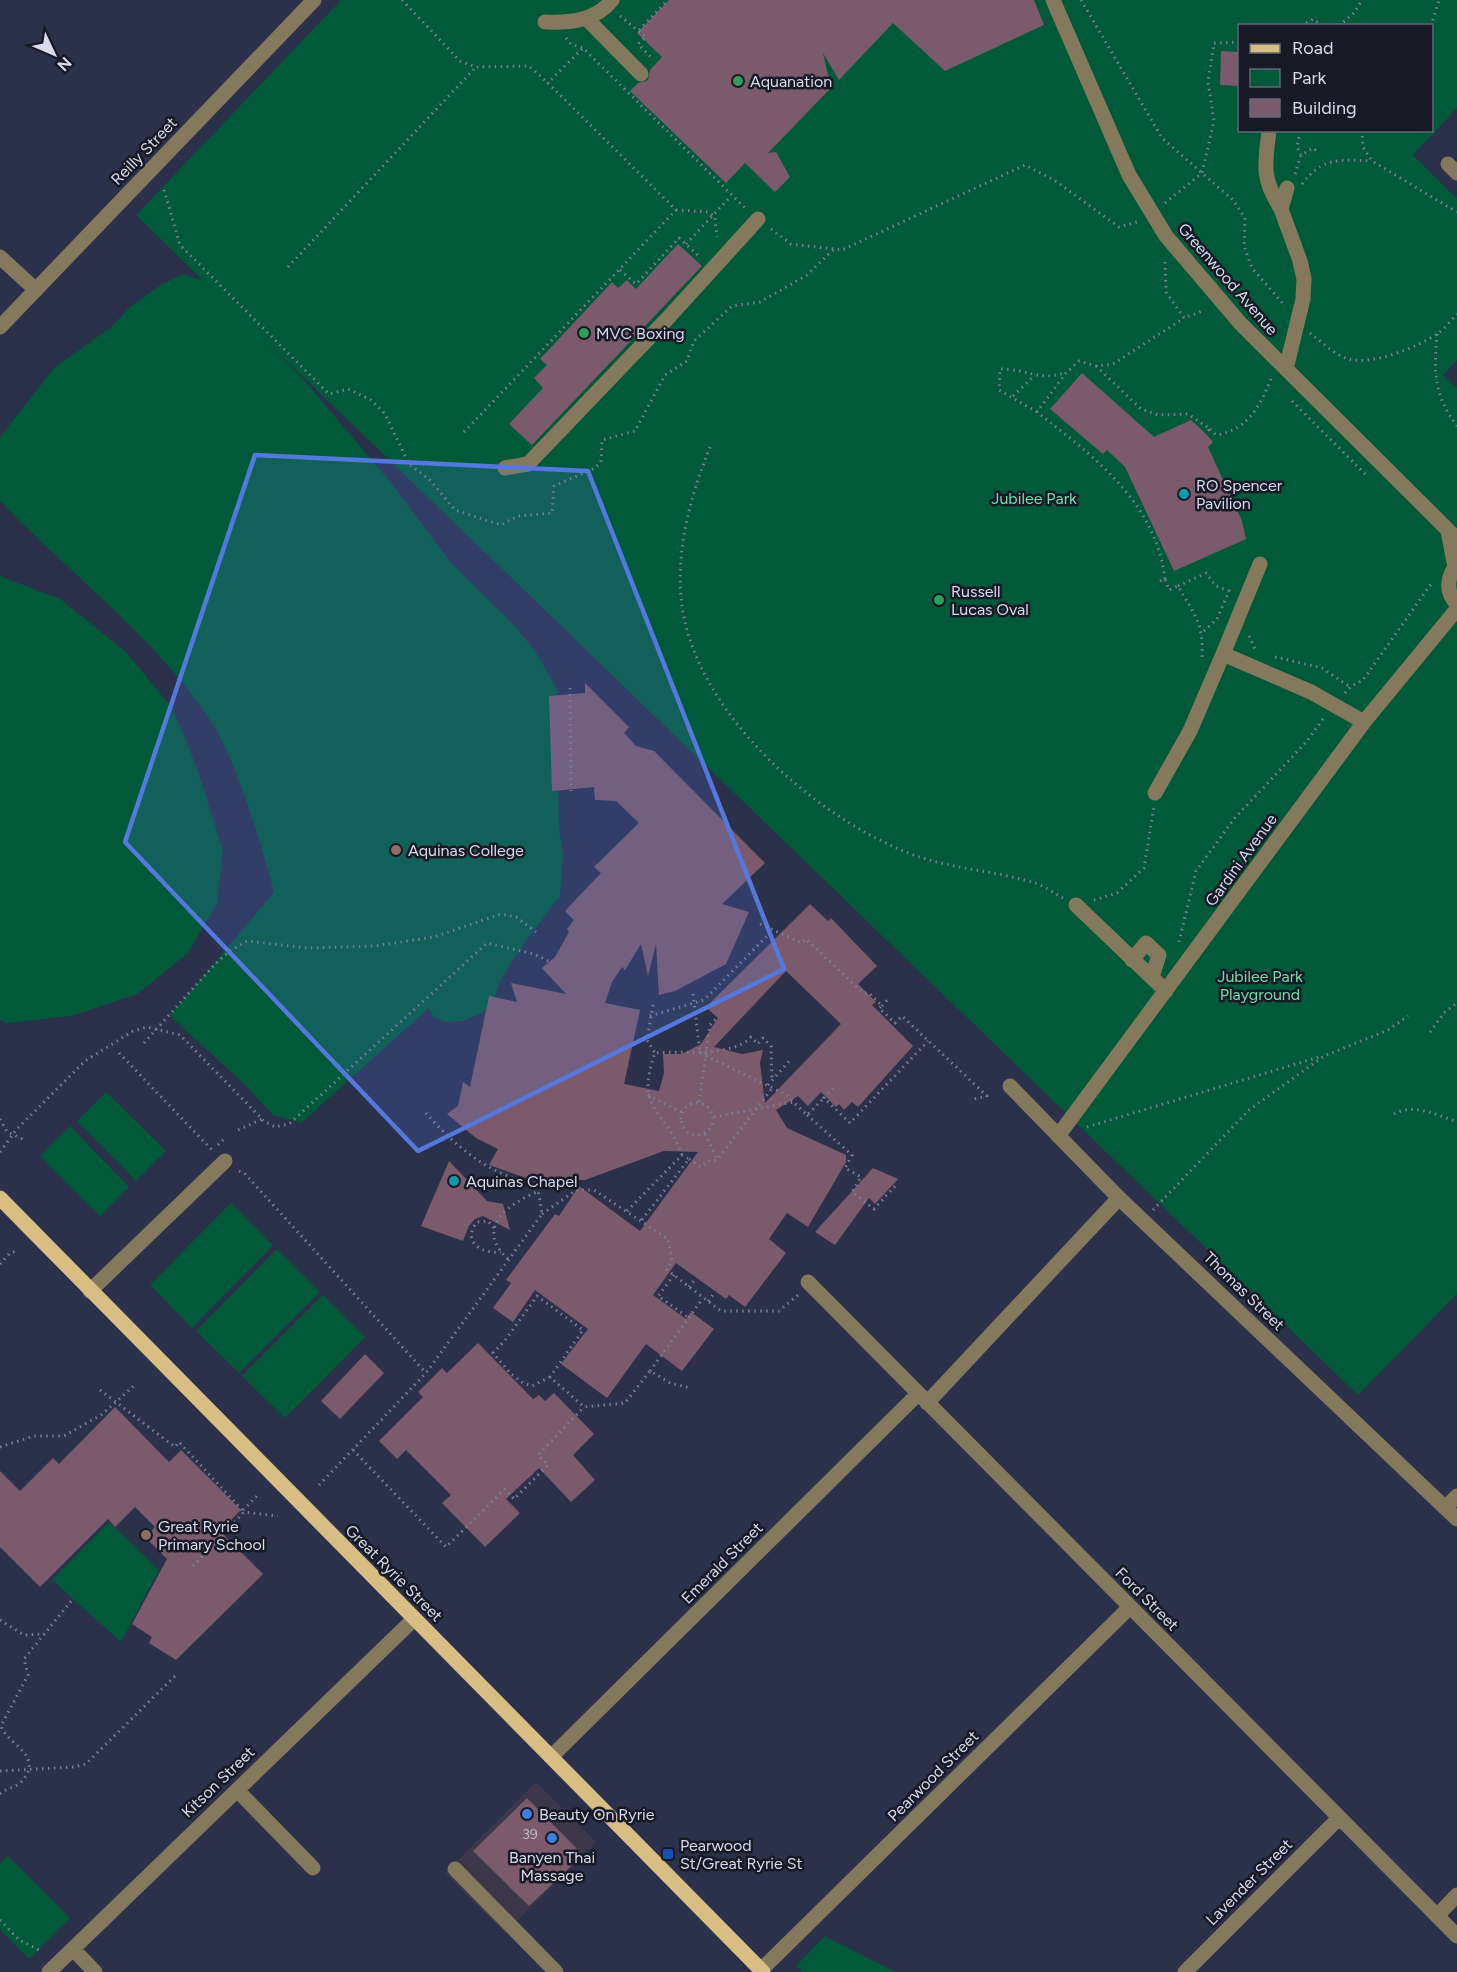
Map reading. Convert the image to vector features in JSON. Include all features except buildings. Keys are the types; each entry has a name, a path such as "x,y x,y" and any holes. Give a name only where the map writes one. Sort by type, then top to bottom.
{"main road":[{"name":"Great Ryrie Street","path":"0,1198 762,1971"}],"street":[{"name":"Reilly Street","path":"0,327 314,0"},
{"name":"Greenwood Avenue","path":"1053,0 1129,175 1144,218 1286,369 1452,535 1456,566 1449,578 1448,587 1457,604"},
{"path":"545,22 562,23 586,18 610,3"},
{"path":"586,18 639,73"},
{"path":"1269,132 1265,175 1268,187 1281,209 1300,261 1304,279 1298,321 1286,369"},
{"path":"1281,209 1293,188"},
{"path":"505,468 528,464 668,318 758,219"},
{"path":"0,256 36,290"},
{"path":"1155,793 1190,731 1260,564"},
{"name":"Gardini Avenue","path":"1058,1136 1365,722 1457,609"},
{"path":"1223,654 1311,692 1365,722"},
{"path":"1076,905 1166,991"},
{"path":"1132,960 1146,943 1159,955 1152,977"},
{"name":"Thomas Street","path":"1010,1086 1119,1197 1457,1520"},
{"path":"90,1291 225,1161"},
{"name":"Emerald Street","path":"551,1757 922,1399 1119,1197"},
{"name":"Ford Street","path":"810,1285 1457,1936"},
{"path":"1445,1508 1457,1496"},
{"name":"Pearwood Street","path":"762,1971 1130,1607"},
{"name":"Kitson Street","path":"49,1972 414,1619"},
{"path":"237,1790 313,1868"},
{"name":"Lavender Street","path":"1185,1972 1339,1818"},
{"path":"455,1869 556,1972"},
{"path":"1437,1916 1457,1895"},
{"path":"73,1949 95,1972"}],"path":[{"path":"402,0 460,61 476,67 529,66 676,210 709,213 715,218 718,246"},
{"path":"639,30 668,0"},
{"path":"1081,0 1162,138 1233,200 1245,218 1246,254 1252,268 1298,321 1338,355 1359,361 1383,358 1437,334 1457,314"},
{"path":"1341,24 1354,13 1362,0"},
{"path":"1432,24 1439,0"},
{"path":"610,3 613,13 646,37 638,44 651,57 639,73"},
{"path":"1304,24 1313,19 1319,24"},
{"path":"562,23 566,40 583,48 720,182 731,196 758,219 791,244 843,250 1025,165 1054,180 1119,227 1144,218 1202,173 1214,121 1208,82 1214,43 1238,42"},
{"path":"548,83 583,48"},
{"path":"288,267 476,67"},
{"path":"1362,132 1363,147 1372,162"},
{"path":"1299,137 1297,147 1301,155"},
{"path":"1293,188 1292,182 1301,155 1312,148 1319,153"},
{"path":"1293,188 1324,163 1339,160 1372,162 1457,212"},
{"path":"164,190 180,245 329,394 348,389 371,400 385,414 409,464 430,480 455,510 501,525 518,516 552,513 554,486 595,468 601,462 602,440 635,431 664,375 687,361 694,341 732,306 760,302 807,275 834,249"},
{"path":"686,244 731,196"},
{"path":"464,432 676,210"},
{"path":"1133,214 1144,218"},
{"path":"1144,218 1144,230"},
{"path":"619,269 636,284 679,238 701,259"},
{"path":"1160,254 1166,263 1166,292 1184,318"},
{"path":"1037,412 1066,373 1080,361 1096,366 1113,364 1184,318 1198,311 1208,311"},
{"path":"1437,334 1434,372 1438,391 1457,426"},
{"path":"1096,366 1141,408 1158,415 1188,414 1216,435 1227,434 1243,425 1256,412 1271,379"},
{"path":"1066,373 1046,379 1019,369 1000,369 999,390 1013,396 1037,412 1097,459 1131,498 1150,529 1163,563 1169,590 1206,573 1216,586 1245,598"},
{"path":"1264,372 1277,386"},
{"path":"1013,396 1035,375"},
{"path":"1291,400 1369,477"},
{"path":"1205,433 1210,429"},
{"path":"710,447 693,490 681,561 682,606 690,639 716,694 762,756 828,810 907,852 1035,883 1076,905 1117,893 1144,868 1155,793"},
{"path":"1160,581 1165,579"},
{"path":"1179,943 1196,870 1234,819 1306,741 1350,687 1363,680 1415,610 1434,580"},
{"path":"1178,586 1197,614 1202,633 1201,662"},
{"path":"1202,633 1217,618 1229,591"},
{"path":"1249,634 1253,646 1260,653"},
{"path":"1270,656 1322,668 1350,687"},
{"path":"570,688 571,791"},
{"path":"144,1043 216,963 247,941 307,948 375,946 434,937 501,914 516,917 536,932"},
{"path":"760,924 802,943 806,939 863,993 869,993 882,1005"},
{"path":"650,1016 694,1004 714,991 773,930"},
{"path":"0,1152 12,1135 85,1061 140,1028 156,1028 180,1035 262,1119 275,1127 289,1124 487,943 534,954 550,962"},
{"path":"693,994 700,1053"},
{"path":"889,998 879,1008 895,1023 903,1015 987,1096 970,1100"},
{"path":"1430,1032 1445,1012 1457,1003"},
{"path":"653,1005 647,1040 655,1053 647,1082 648,1095 650,1103 676,1137 682,1155 701,1167 708,1161 717,1160 773,1087"},
{"path":"1058,1136 1324,1056 1388,1030 1408,1016"},
{"path":"699,1102 710,1025 716,1018"},
{"path":"706,1054 745,1044 751,1038 758,1044 763,1038 771,1046 772,1080"},
{"path":"824,1098 850,1123 928,1041"},
{"path":"119,1053 213,1151 207,1157"},
{"path":"655,1053 706,1054 773,1087 794,1101 852,1155 845,1168 861,1177 852,1192 874,1209 897,1184"},
{"path":"1143,1220 1249,1110 1324,1056"},
{"path":"768,1085 792,1058"},
{"path":"807,1115 833,1089"},
{"path":"648,1095 681,1112"},
{"path":"714,1116 794,1101"},
{"path":"699,1102 709,1106 714,1116 712,1126 705,1134 695,1136 685,1132 680,1123 681,1112 688,1104 699,1102"},
{"path":"1394,1114 1406,1109 1422,1111 1457,1122"},
{"path":"424,1112 464,1151 511,1177 537,1184 542,1214"},
{"path":"0,1119 7,1132 25,1140"},
{"path":"238,1130 262,1119"},
{"path":"705,1134 717,1160"},
{"path":"627,1211 682,1155"},
{"path":"641,1221 689,1159"},
{"path":"237,1171 241,1170 245,1174 426,1373"},
{"path":"319,1485 426,1373 542,1214 567,1196 586,1188 600,1192 668,1239 672,1261 667,1270 703,1298 727,1312 779,1311 810,1285"},
{"path":"495,1229 499,1216 505,1208 539,1191"},
{"path":"501,1252 479,1249 471,1240 470,1235 477,1222 488,1221 495,1229 501,1252 508,1259"},
{"path":"0,1264 10,1254 17,1251"},
{"path":"674,1275 658,1296 689,1318"},
{"path":"689,1287 696,1278"},
{"path":"708,1301 715,1292"},
{"path":"537,1296 582,1330 550,1377 532,1386 523,1383 493,1353 537,1296"},
{"path":"352,1450 446,1547 505,1489 514,1499 548,1465 538,1455 584,1407 625,1403 703,1298"},
{"path":"650,1371 670,1383 690,1388"},
{"path":"550,1377 584,1407"},
{"path":"0,1447 34,1436 64,1436 101,1415 135,1385"},
{"path":"99,1390 175,1447 179,1442 244,1511 278,1516"},
{"path":"193,1566 258,1495"},
{"path":"0,1794 21,1782 28,1769 26,1753 4,1732 1,1726 27,1677 24,1657 72,1600"},
{"path":"0,1620 24,1635 44,1634"},
{"path":"0,1771 78,1767 86,1764 175,1677"},
{"path":"0,1920 19,1940 41,1952"}],"highlighted area":[{"path":"255,455 588,471 784,969 418,1151 125,842"}],"shaded area":[{"path":"536,1782 596,1842 505,1933 445,1873"}],"green space":[{"name":"Jubilee Park","path":"341,0 1457,0 1457,108 1413,155 1457,199 1457,360 1443,375 1457,388 1457,1294 1358,1395 267,342 305,381 391,483 451,563 515,626 537,654 557,690 559,827 563,856 560,896 522,946 500,981 493,1003 482,1013 463,1021 445,1022 433,1017 429,1008 301,1123 273,1115 240,1080 170,1016 274,892 246,800 227,752 206,714 159,656 134,629 0,501 0,437 55,367 110,328 130,307 162,284 184,274 204,281 136,215"},
{"path":"0,576 60,599 126,652 173,709 197,768 223,851 217,903 188,953 137,994 71,1016 7,1023 0,1020"},
{"path":"106,1092 166,1151 136,1181 77,1121"},
{"path":"70,1126 129,1187 100,1216 40,1156"},
{"path":"231,1203 273,1245 192,1328 150,1285"},
{"path":"277,1249 320,1292 239,1373 196,1331"},
{"path":"323,1295 365,1337 285,1418 242,1376"},
{"path":"109,1522 159,1570 121,1642 52,1580"},
{"path":"8,1856 70,1918 29,1959 0,1930 0,1864"},
{"path":"825,1936 895,1972 802,1972 796,1966"}],"place":[{"name":"Aquanation","path":"738,81"},
{"name":"MVC Boxing","path":"584,333"},
{"name":"RO Spencer Pavilion","path":"1184,494"},
{"name":"Russell Lucas Oval","path":"939,600"},
{"name":"Aquinas College","path":"396,850"},
{"name":"Aquinas Chapel","path":"454,1181"},
{"name":"Great Ryrie Primary School","path":"146,1535"},
{"name":"Beauty On Ryrie","path":"527,1814"},
{"name":"Banyen Thai Massage","path":"552,1838"},
{"name":"Pearwood St/Great Ryrie St","path":"668,1854"}],"park label":[{"name":"Jubilee Park Playground","path":"1260,985"}]}
